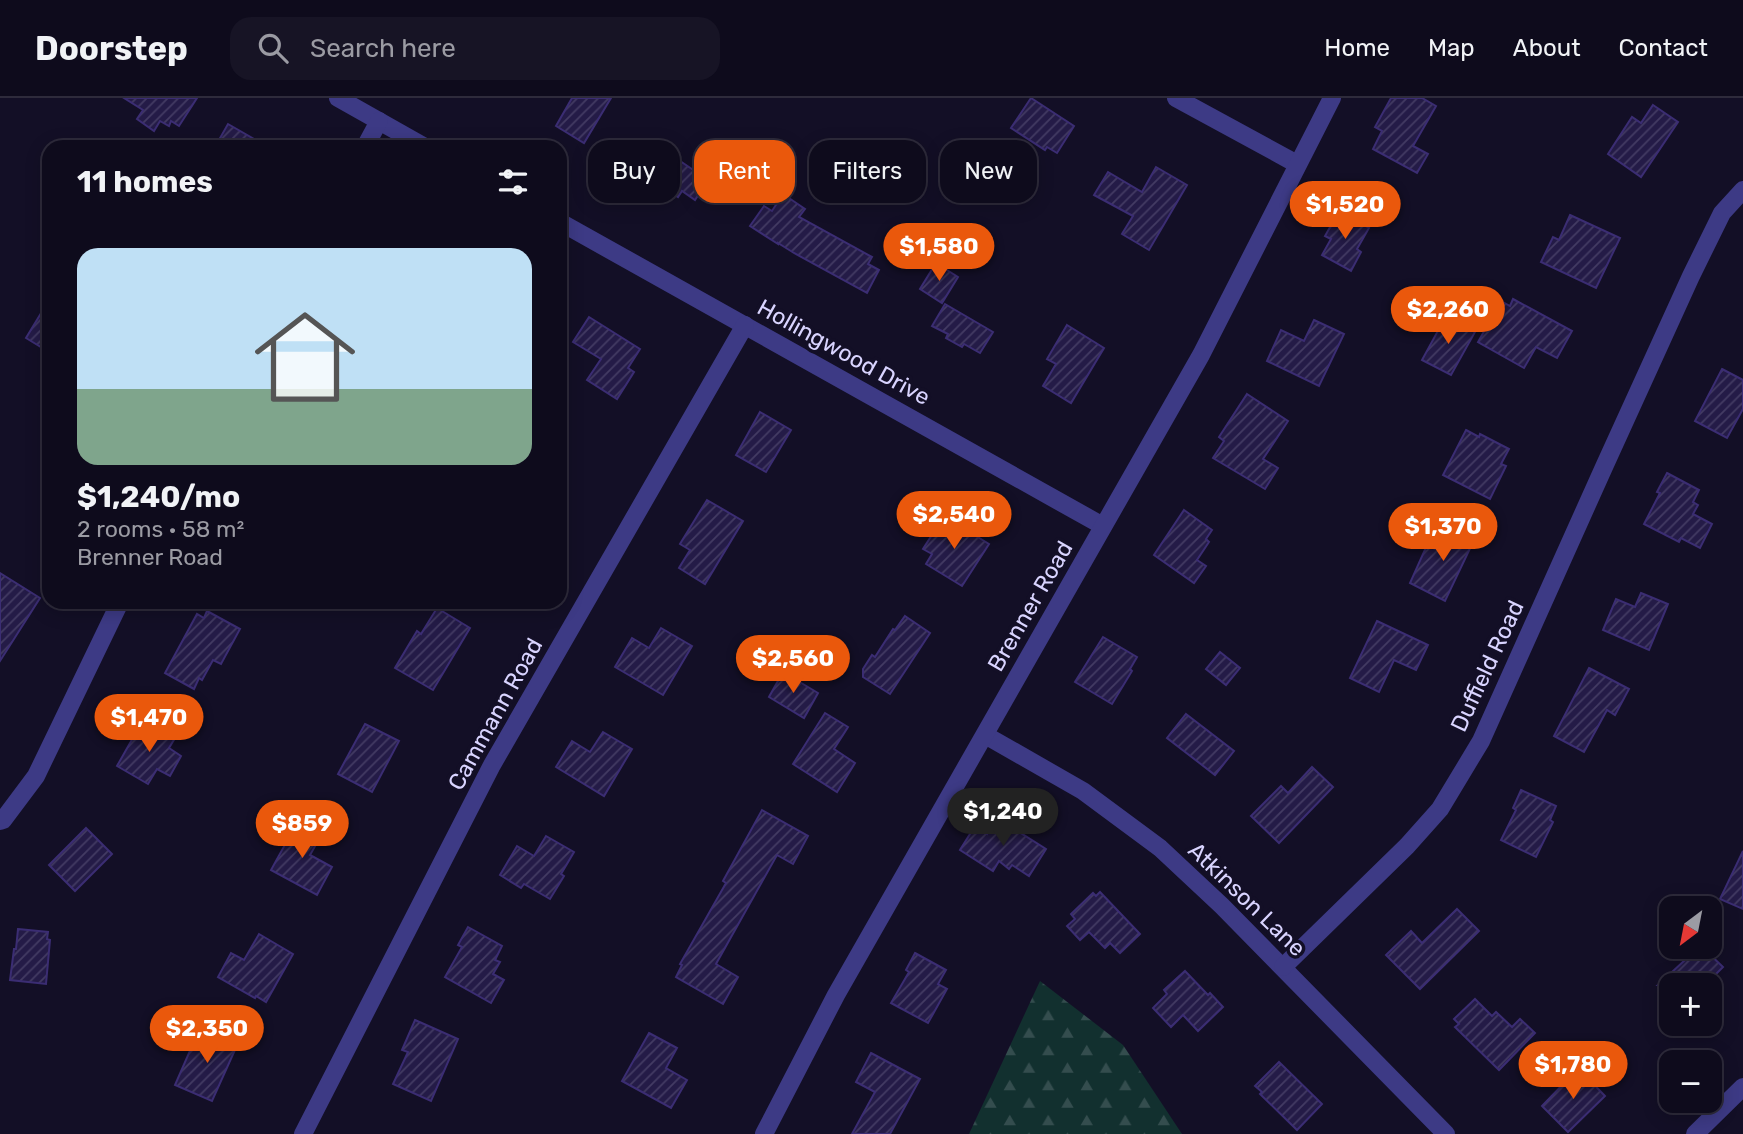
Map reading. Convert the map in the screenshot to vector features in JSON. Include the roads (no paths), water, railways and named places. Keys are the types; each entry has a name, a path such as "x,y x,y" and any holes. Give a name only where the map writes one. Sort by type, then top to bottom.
{"street":[{"path":"338,98 413,140"},
{"path":"1177,98 1297,164"},
{"name":"Brenner Road","path":"764,1134 836,995 1201,355 1332,98"},
{"path":"369,140 379,121"},
{"name":"Duffield Road","path":"1283,967 1408,846 1440,809 1481,741 1691,276 1722,213 1743,190"},
{"name":"Hollingwood Drive","path":"567,226 1103,526"},
{"name":"Cammann Road","path":"303,1134 492,765 745,325"},
{"path":"0,821 36,776 117,609"},
{"name":"Atkinson Lane","path":"985,735 1083,791 1160,848 1222,906 1446,1134"},
{"path":"1695,1134 1743,1087"}]}
